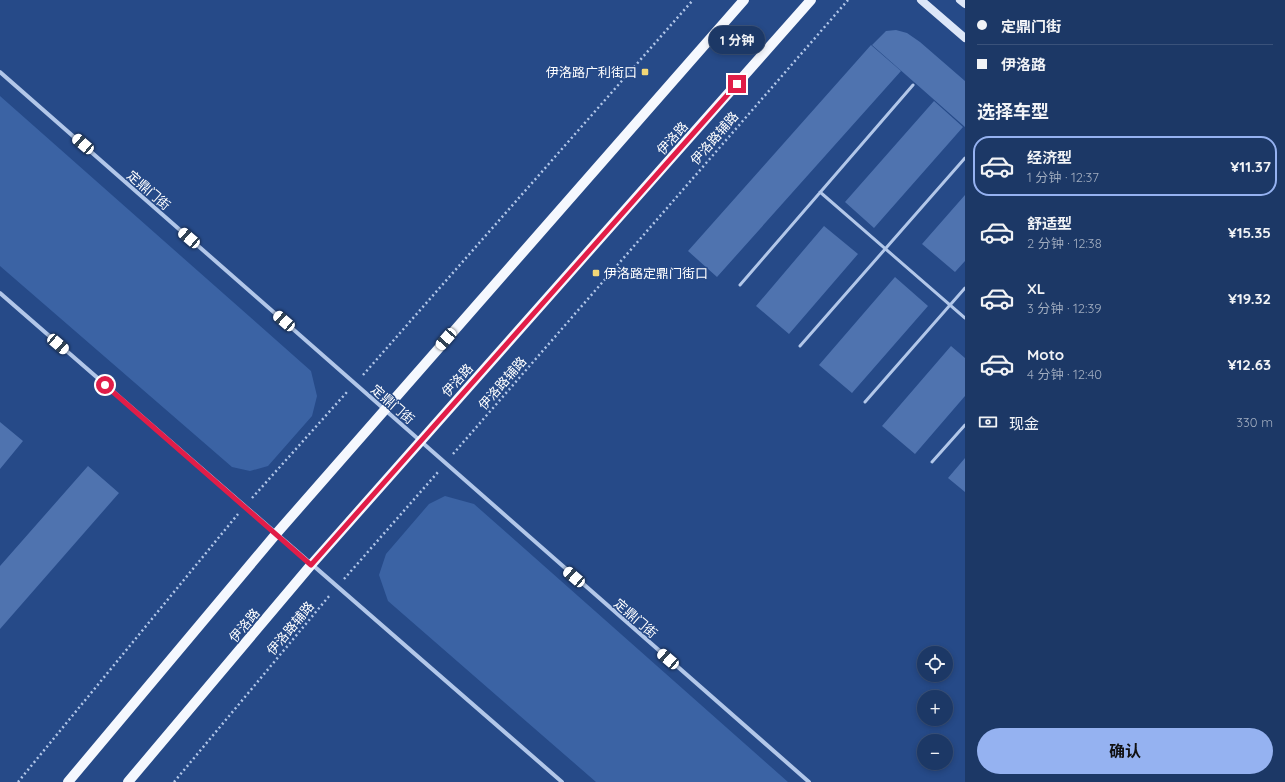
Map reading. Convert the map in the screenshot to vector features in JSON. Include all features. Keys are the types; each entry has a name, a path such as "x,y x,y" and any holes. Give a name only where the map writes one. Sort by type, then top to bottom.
{"main road":[{"path":"68,782 276,534 744,0"},
{"name":"伊洛路","path":"128,782 311,565 811,0"}],"street":[{"path":"921,0 965,38"},
{"path":"960,0 965,4"},
{"name":"定鼎门街","path":"0,72 809,782"},
{"path":"0,294 562,782"}],"lane":[{"path":"740,285 913,86"},
{"path":"800,346 965,158"},
{"path":"820,192 965,318"},
{"path":"865,402 965,288"},
{"path":"932,462 965,425"}],"path":[{"name":"伊洛路辅路","path":"174,782 338,587 848,0"}],"shaded area":[{"path":"0,96 311,371 317,396 312,416 268,466 250,471 232,467 0,266"},
{"path":"445,496 474,504 788,782 596,782 388,601 379,575 386,554 429,504"}],"building":[{"path":"896,30 907,33 920,42 965,81 965,127 872,45 886,31"},
{"path":"871,45 901,71 717,277 688,251"},
{"path":"934,101 963,127 874,228 845,202"},
{"path":"965,195 965,261 955,272 922,244"},
{"path":"824,226 858,254 789,334 756,306"},
{"path":"895,277 928,306 852,393 819,365"},
{"path":"951,346 965,358 965,396 915,454 882,426"},
{"path":"0,422 23,441 0,469"},
{"path":"965,458 965,492 948,478"},
{"path":"88,466 119,493 0,629 0,566"}],"place":[{"name":"伊洛路广利街口","path":"645,72"},
{"name":"伊洛路定鼎门街口","path":"596,273"}],"route":[{"path":"105,385 311,565 737,84"}]}
